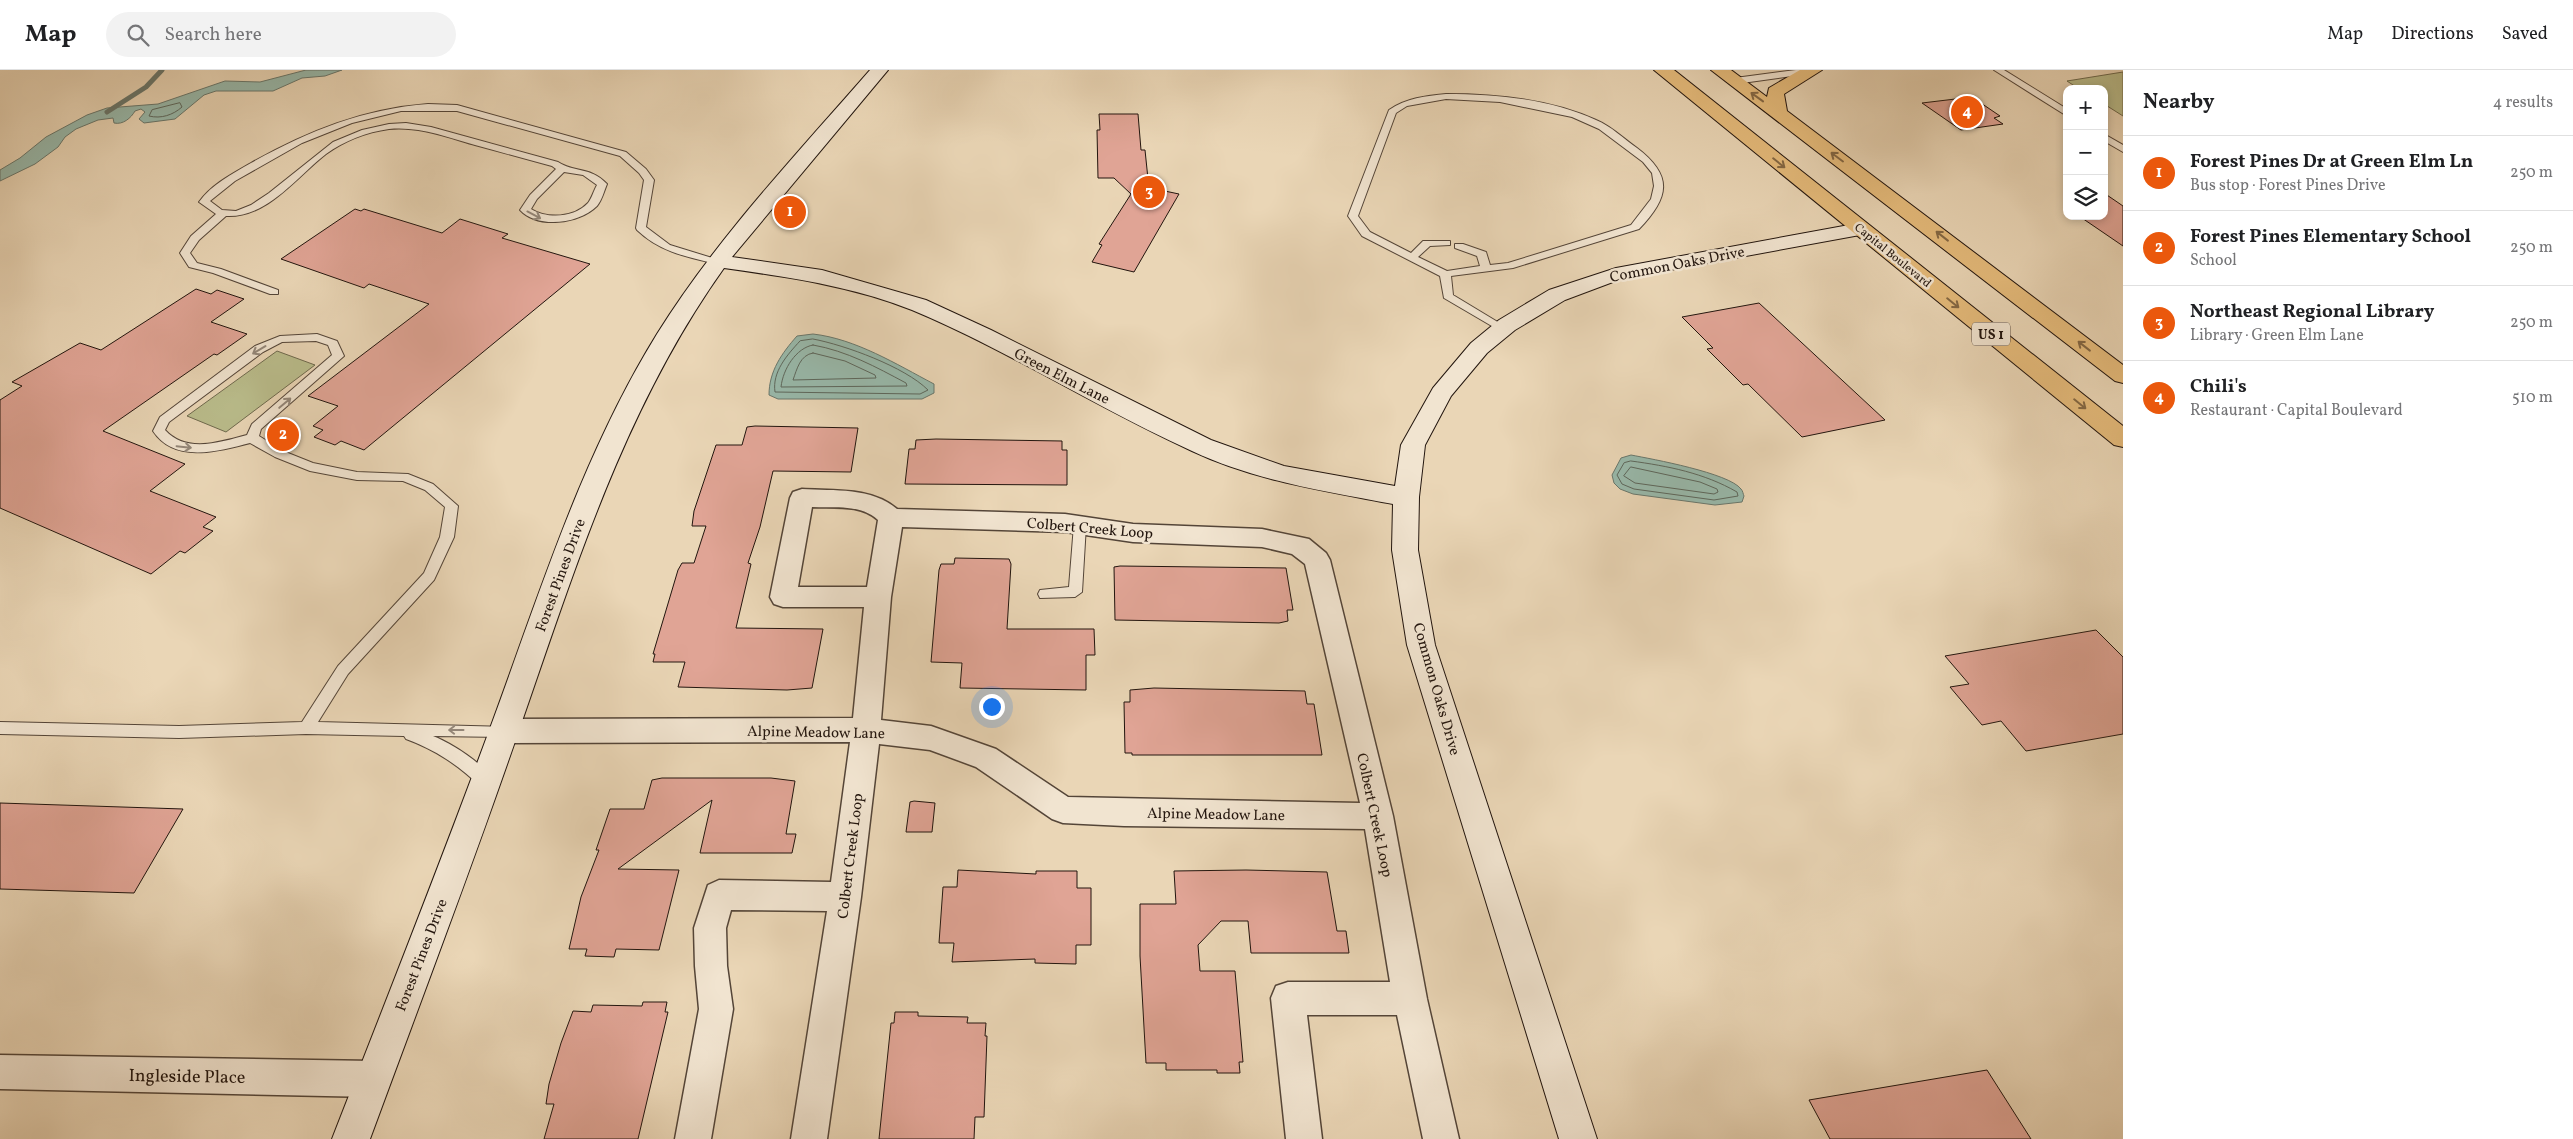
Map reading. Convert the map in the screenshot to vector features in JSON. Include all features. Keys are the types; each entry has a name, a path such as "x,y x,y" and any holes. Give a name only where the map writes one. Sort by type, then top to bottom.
{"highway":[{"name":"Capital Boulevard","path":"1663,70 2123,439"},
{"path":"1720,70 2123,376"},
{"path":"1778,113 1775,92 1789,82 1814,70"},
{"path":"1712,108 1715,89 1735,81"}],"street":[{"name":"Forest Pines Drive","path":"351,1139 486,782 586,503 620,426 667,336 717,261 879,70"},
{"name":"Common Oaks Drive","path":"1578,1139 1421,645 1405,550 1406,497 1413,445 1441,393 1479,348 1502,330 1557,295 1616,274 1860,229"},
{"name":"Green Elm Lane","path":"717,261 822,276 918,305 983,335 1202,446 1281,474 1406,497"},
{"path":"878,598 783,597 802,498 856,500 878,506 891,518"},
{"name":"Colbert Creek Loop","path":"809,1139 845,897 866,730 878,598 891,518 1080,525 1133,533 1262,538 1300,546 1317,560 1378,816 1410,999 1441,1139"},
{"name":"Alpine Meadow Lane","path":"504,731 866,730 931,738 986,758 1063,810 1124,813 1378,816"},
{"path":"692,1139 716,1009 711,966 710,928 719,895 845,897"},
{"path":"1304,1139 1288,998 1410,999"},
{"name":"Ingleside Place","path":"0,1072 373,1079"}],"lane":[{"path":"1735,81 1814,70"},
{"path":"1998,70 2063,111"},
{"path":"1462,96 1482,97 1559,110 1594,122 1650,163 1658,178 1658,194 1650,212 1635,227 1509,266 1486,269 1445,274 1366,234 1353,216 1392,112 1403,104 1462,96"},
{"path":"222,214 211,210 204,202 209,194 290,145 332,125 365,115 435,106 457,108 623,154 643,171 649,180 641,228 654,242 662,246 679,253 717,261"},
{"path":"274,292 217,271 193,265 185,253 196,238 222,214 259,206 278,193 334,144 368,130 396,126 421,128 555,164 562,169 586,173 602,184 594,203 583,212 564,218 540,219 525,210 533,197 562,169"},
{"path":"2108,140 2123,149"},
{"path":"1412,256 1427,243 1446,243"},
{"path":"1459,246 1482,254 1486,269"},
{"path":"1445,274 1448,296 1466,310 1502,330"},
{"path":"252,438 256,427 338,356 333,343 317,337 280,339 259,348 164,420 159,431 165,440 182,448 224,445 252,438 279,454 310,467 357,476 404,476 429,487 452,506 447,537 429,576 343,670 306,728"},
{"path":"1045,594 1075,592 1080,525"},
{"path":"0,728 204,732 306,728 504,731"},
{"path":"390,730 428,740 448,750 461,758 486,782"}],"green space":[{"path":"2123,72 2123,116 2108,107 2108,85 2073,85 2067,81"},
{"path":"277,351 315,365 226,432 187,416"}],"water":[{"path":"306,70 342,70 325,76 302,78 273,91 216,91 204,95 175,119 144,123 139,119 145,112 141,109 135,111 121,123 114,123 113,118 98,120 76,129 65,137 58,147 35,164 0,181 0,170 20,158 46,137 87,115 107,108 158,104 225,81 260,82"},
{"path":"813,334 845,341 875,353 934,384 934,393 922,399 778,399 769,395 771,378 777,363 786,349 797,336"},
{"path":"1631,455 1689,467 1734,483 1742,490 1744,496 1742,502 1715,505 1633,494 1620,489 1614,483 1612,475 1621,458"}],"building":[{"path":"1972,97 2000,116 1994,118 2003,124 1961,130 1922,103"},
{"path":"1099,114 1138,114 1141,150 1145,150 1148,179 1160,190 1179,194 1134,272 1092,262 1102,245 1099,244 1131,194 1114,178 1098,178 1097,130 1100,130"},
{"path":"2108,196 2123,206 2123,246 2085,220 2108,220"},
{"path":"355,209 361,211 364,209 442,233 460,219 508,234 502,238 590,264 364,450 341,441 335,445 314,437 323,430 313,426 338,406 308,396 429,304 369,284 364,288 281,259"},
{"path":"196,289 211,294 217,290 244,299 211,322 247,334 217,355 214,354 103,431 185,464 150,491 216,517 203,527 213,531 185,553 180,551 151,574 0,508 0,400 22,386 12,382 80,343 101,350"},
{"path":"1759,303 1885,420 1802,437 1748,384 1743,385 1707,349 1713,348 1682,317"},
{"path":"747,427 858,428 851,472 773,471 760,527 748,563 751,564 736,628 823,629 812,688 787,690 678,687 685,662 653,662 655,654 653,654 678,570 682,563 694,563 706,526 692,526 694,511 716,445 742,445"},
{"path":"916,440 1062,441 1062,450 1067,450 1067,485 905,484 909,449 915,449"},
{"path":"955,558 1009,559 1011,564 1007,629 1094,629 1095,655 1086,655 1086,690 960,688 962,663 931,662 939,570 941,564 954,564"},
{"path":"1114,567 1286,568 1293,610 1287,610 1288,621 1279,623 1115,620"},
{"path":"2096,630 2123,657 2123,734 2026,751 2001,721 1982,725 1950,687 1969,684 1945,656"},
{"path":"1154,688 1305,691 1307,704 1314,704 1322,755 1132,755 1132,753 1125,753 1124,702 1130,702 1130,690"},
{"path":"662,778 771,778 795,781 786,834 796,834 792,853 700,853 712,800 618,869 679,870 659,950 616,949 614,957 585,956 587,949 569,949 581,897 599,850 596,850 610,809 644,809 652,780"},
{"path":"910,802 935,803 932,832 906,832"},
{"path":"0,803 183,809 134,893 0,889"},
{"path":"958,870 1036,874 1036,871 1077,871 1077,888 1091,888 1091,945 1076,945 1076,964 1035,963 1035,959 952,962 954,943 939,943 943,887 957,887"},
{"path":"1174,871 1327,872 1337,931 1346,931 1349,953 1251,953 1248,921 1221,921 1198,945 1200,971 1235,971 1243,1062 1239,1062 1240,1073 1217,1073 1217,1070 1166,1070 1166,1063 1146,1063 1140,956 1140,904 1176,904"},
{"path":"643,1002 667,1002 665,1012 668,1012 638,1139 544,1139 554,1104 546,1104 549,1084 573,1011 591,1012 593,1005 642,1006"},
{"path":"895,1012 918,1012 918,1016 968,1017 967,1023 986,1023 984,1117 975,1117 974,1139 879,1139 891,1023 894,1023"},
{"path":"1987,1070 2031,1139 1830,1139 1809,1100"}],"waterway":[{"path":"107,112 146,87 162,70"}],"place":[{"name":"Chili's","path":"1967,112"},
{"name":"Northeast Regional Library","path":"1149,192"},
{"name":"Forest Pines Dr at Green Elm Ln","path":"790,212"},
{"name":"Forest Pines Elementary School","path":"283,435"}]}
